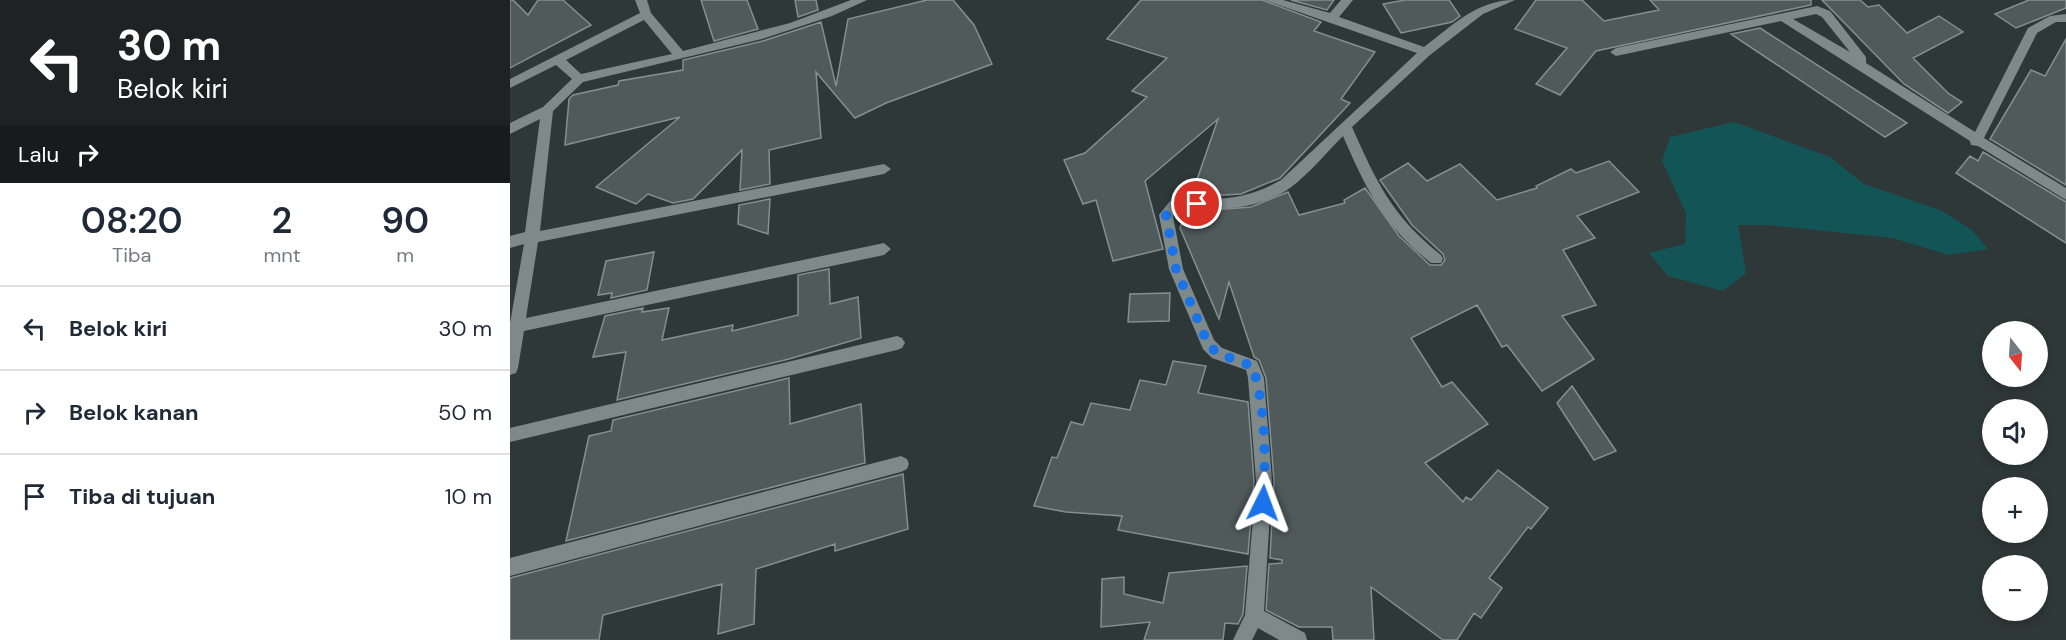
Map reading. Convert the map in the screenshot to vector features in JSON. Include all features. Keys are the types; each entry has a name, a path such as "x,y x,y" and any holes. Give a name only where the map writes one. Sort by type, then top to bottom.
{"street":[{"path":"641,0 646,14 680,56"},
{"path":"510,129 547,110 579,80 680,56 804,21 861,0"},
{"path":"1270,0 1332,18 1426,52"},
{"path":"1332,18 1347,0"},
{"path":"1242,640 1254,616 1264,481 1256,378 1252,366 1217,353 1208,344 1176,269 1166,215 1175,205 1236,204 1268,194 1286,184 1426,52 1479,11 1509,0"},
{"path":"1616,52 1817,10 1824,12 1868,67"},
{"path":"510,84 646,14"},
{"path":"1785,18 1868,67 1976,142 2066,195"},
{"path":"1976,142 2032,31 2054,19 2066,18"},
{"path":"557,59 579,80"},
{"path":"510,368 532,237 547,110"},
{"path":"1345,126 1364,169 1394,218 1406,234 1436,259"},
{"path":"510,242 884,169"},
{"path":"517,326 884,249"},
{"path":"510,435 897,343"},
{"path":"510,567 901,464"},
{"path":"1254,616 1298,640"}],"water":[{"path":"1734,122 1830,157 1864,184 1942,211 1972,230 1988,249 1949,255 1892,238 1768,225 1738,225 1746,273 1723,291 1668,276 1649,253 1685,244 1686,213 1662,161 1670,137"}],"building":[{"path":"510,0 513,0 528,15 538,0 563,0 591,25 510,68"},
{"path":"701,0 747,0 758,29 714,41"},
{"path":"795,0 816,0 818,10 798,17"},
{"path":"927,0 953,0 974,25 992,64 886,103 855,118 816,72 821,138 769,150 770,184 740,190 742,150 693,199 673,203 648,194 636,204 596,187 680,117 565,145 569,99 573,95 618,85 619,81 683,70 683,60 763,41 821,22 836,86 848,19"},
{"path":"1141,0 1262,0 1321,22 1314,31 1375,52 1341,99 1350,103 1280,178 1241,194 1191,197 1218,119 1145,181 1163,249 1113,261 1096,200 1083,204 1064,160 1085,153 1147,97 1132,91 1167,58 1107,39"},
{"path":"1291,0 1334,0 1327,10"},
{"path":"1405,0 1449,0 1460,16 1452,22 1401,33 1383,4"},
{"path":"1536,0 1582,0 1604,21 1659,10 1650,0 1811,0 1811,5 1596,51 1560,95 1536,84 1567,48 1515,29"},
{"path":"1822,0 1860,0 1868,7 1879,5 1907,33 1939,16 1963,32 1913,58 1949,94 1962,102 1948,113 1904,84"},
{"path":"2029,0 2066,0 2066,8 2016,28 1995,14"},
{"path":"1760,28 1907,123 1885,137 1731,34"},
{"path":"2066,39 2066,185 1990,139 2031,70 2045,76"},
{"path":"1983,152 2066,202 2066,243 1956,173 1970,156 1978,161"},
{"path":"1609,161 1639,192 1577,216 1595,238 1563,250 1596,305 1562,316 1594,359 1542,391 1507,345 1502,347 1477,305 1411,338 1442,387 1452,382 1488,424 1425,463 1463,502 1466,497 1471,500 1498,470 1548,508 1531,529 1528,527 1489,578 1502,588 1481,618 1474,613 1457,640 1443,640 1371,587 1374,640 1333,640 1332,627 1299,627 1266,610 1269,564 1282,563 1282,560 1270,558 1274,481 1266,378 1259,360 1254,357 1229,282 1219,319 1180,228 1186,212 1251,207 1288,192 1299,215 1345,203 1344,200 1365,188 1399,236 1430,265 1441,265 1445,260 1443,254 1412,225 1380,180 1408,163 1427,181 1460,164 1497,200 1537,188 1536,186 1571,169 1576,173"},
{"path":"770,199 768,234 738,224 739,205"},
{"path":"654,252 647,290 611,298 612,293 598,295 606,261"},
{"path":"829,269 830,304 858,297 861,338 789,359 617,400 626,352 593,357 605,316 643,308 642,312 669,308 662,340 733,325 732,331 798,315 798,275"},
{"path":"1170,293 1169,321 1128,322 1130,294"},
{"path":"1173,361 1206,366 1198,393 1248,402 1254,481 1248,554 1118,530 1122,516 1066,512 1034,506 1052,457 1057,458 1071,422 1083,425 1091,403 1130,410 1140,380 1166,385"},
{"path":"789,378 790,424 861,404 865,463 566,541 589,436 611,431 613,420"},
{"path":"1572,386 1616,451 1594,460 1557,403"},
{"path":"903,474 908,529 835,551 835,544 756,569 754,624 718,634 722,584 603,615 599,640 510,640 510,578"},
{"path":"1247,566 1243,614 1238,624 1225,623 1223,640 1144,640 1150,622 1101,627 1102,579 1124,577 1124,594 1163,603 1169,573"}],"route":[{"path":"1197,204 1175,205 1168,209 1166,215 1176,269 1208,344 1217,353 1252,366 1259,398 1264,481 1263,503"}]}
